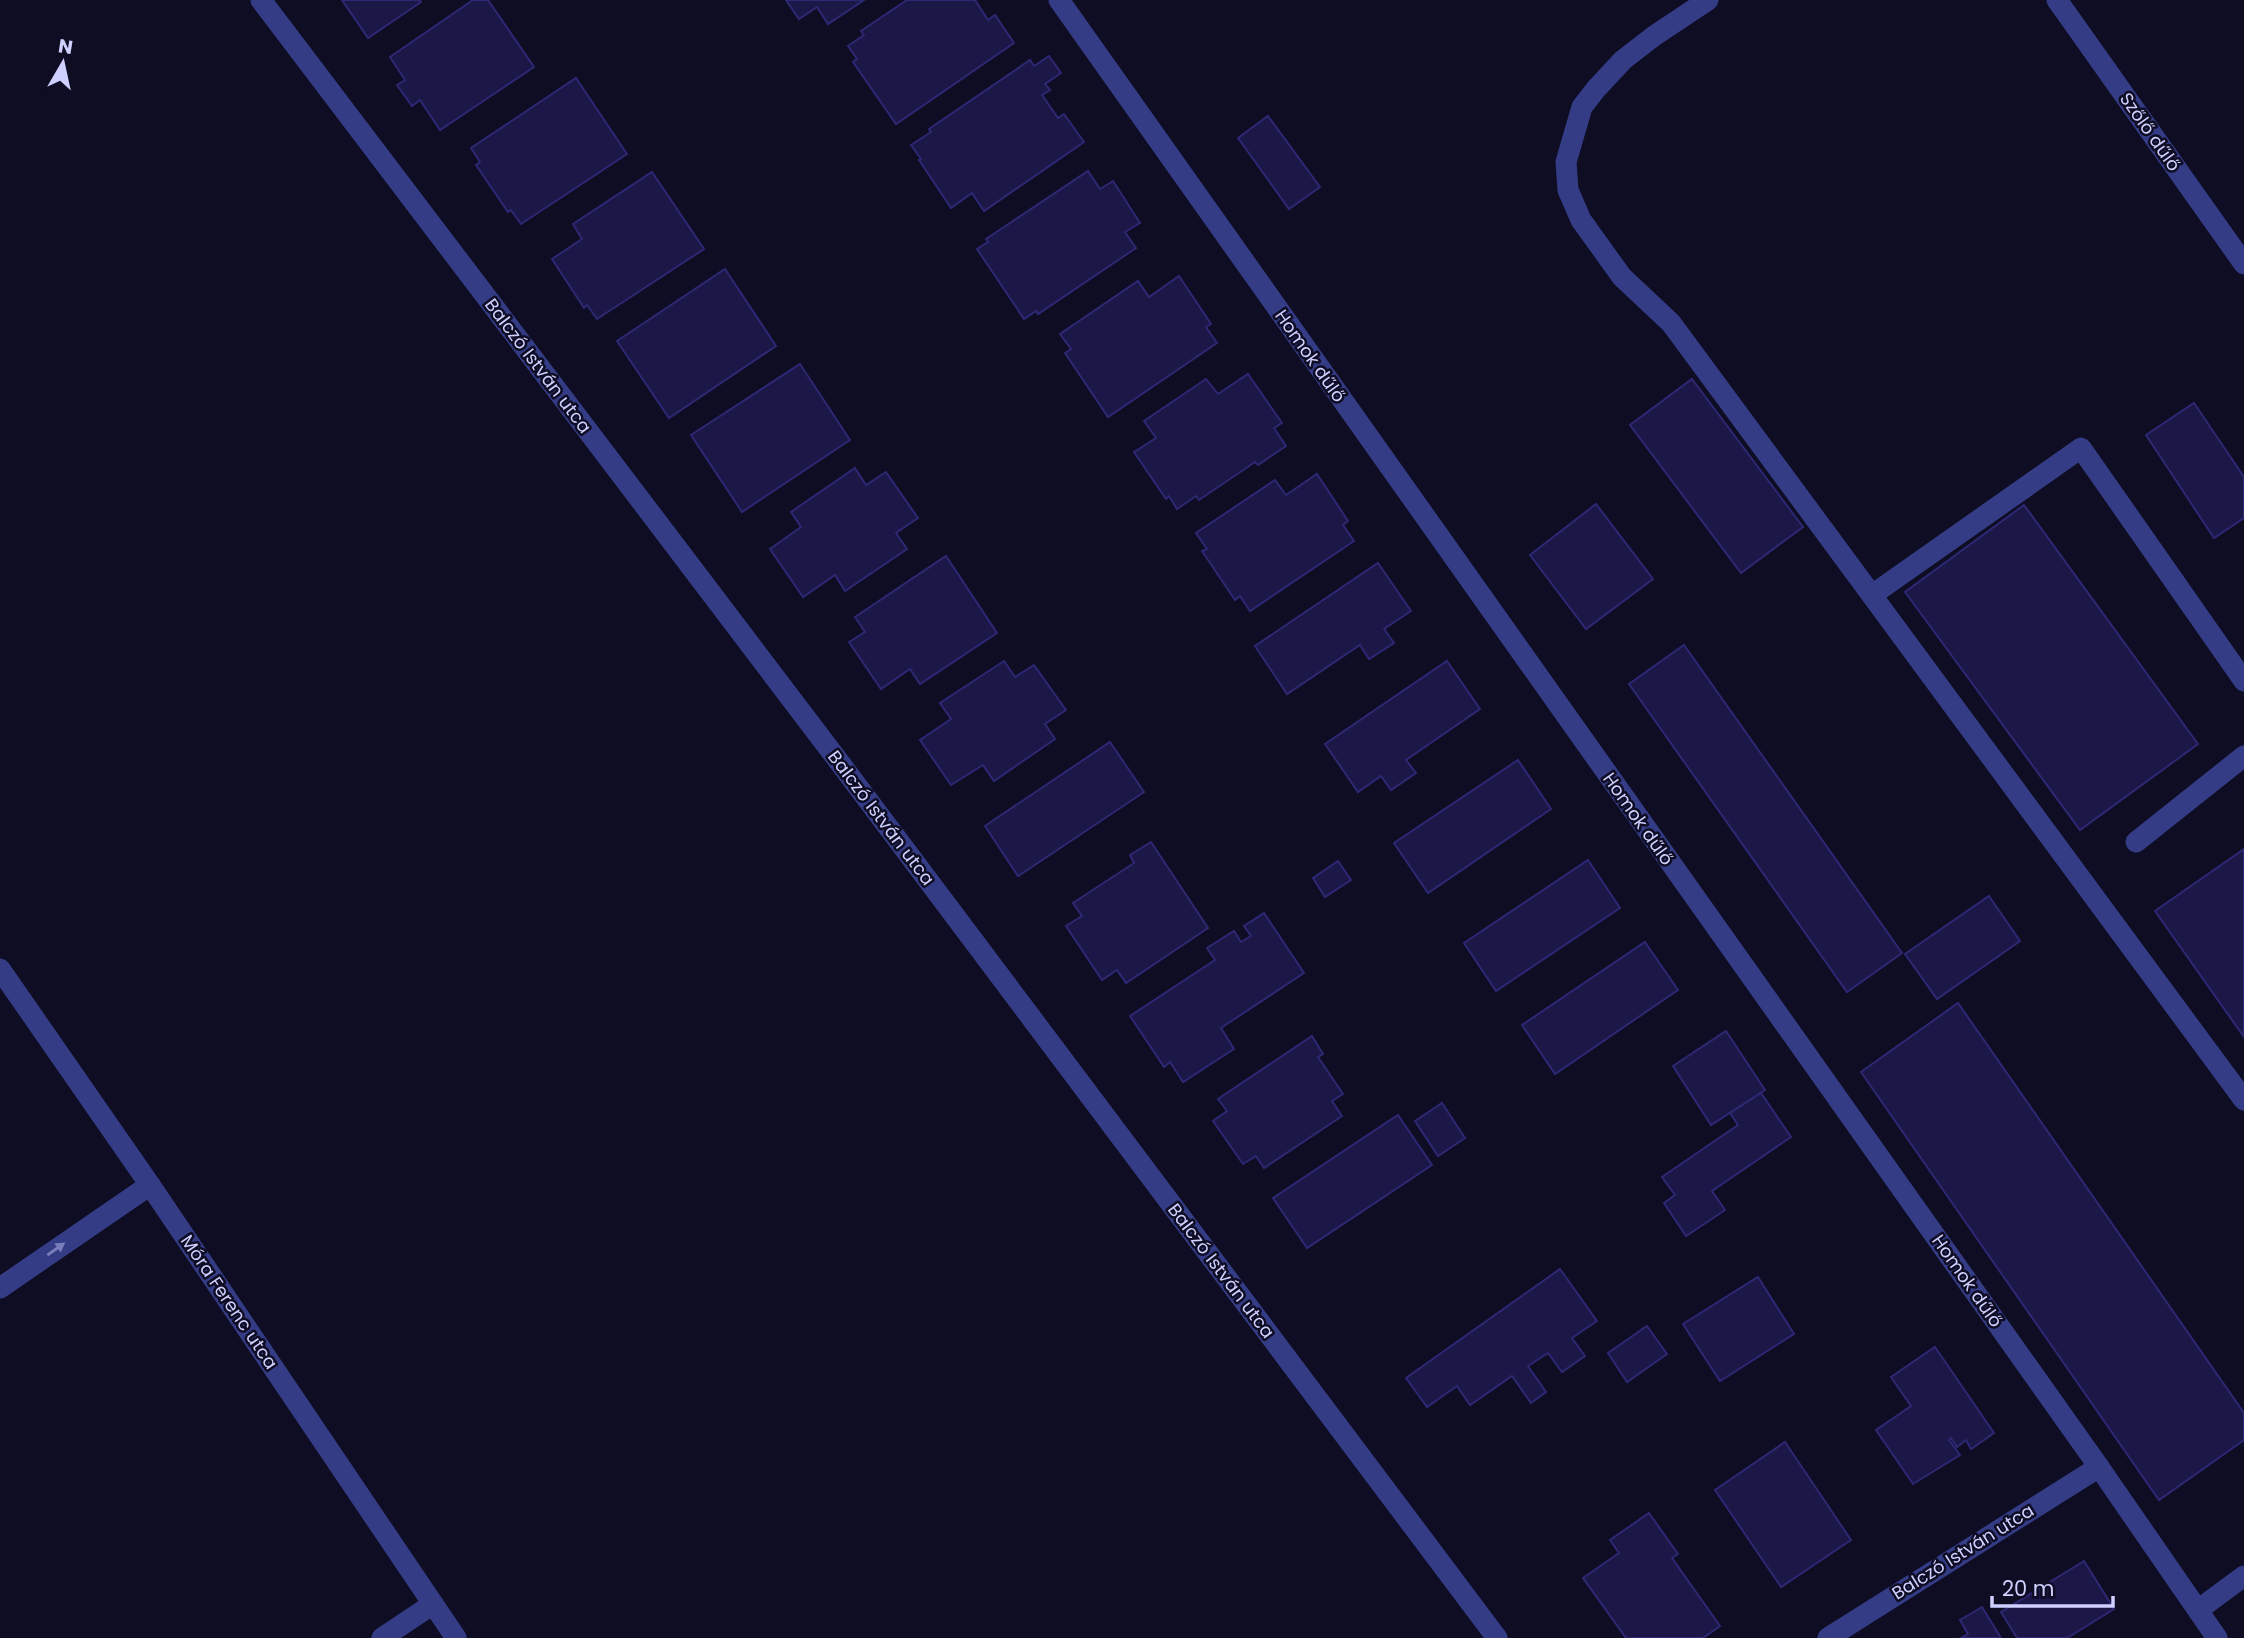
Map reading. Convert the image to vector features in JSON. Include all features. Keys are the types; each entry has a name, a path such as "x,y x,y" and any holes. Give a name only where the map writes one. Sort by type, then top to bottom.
{"street":[{"name":"Balczó István utca","path":"261,0 854,782 1497,1638"},
{"name":"Homok dűlő","path":"1059,0 2099,1467 2217,1638"},
{"path":"1708,0 1623,60 1582,107 1566,162 1568,190 1581,220 1622,277 1671,323 2244,1100"},
{"name":"Szőlő dűlő","path":"2057,0 2244,264"},
{"path":"1872,596 2081,448 2244,681"},
{"path":"2136,842 2244,756"},
{"name":"Móra Ferenc utca","path":"0,969 150,1185 456,1638"},
{"path":"0,1288 150,1185"},
{"name":"Balczó István utca","path":"1828,1638 2099,1467"},
{"path":"2198,1610 2244,1576"},
{"path":"382,1638 433,1604"}],"building":[{"path":"342,0 420,0 421,2 368,38"},
{"path":"473,0 488,0 534,67 440,130 420,100 412,106 397,85 405,80 390,57"},
{"path":"786,0 864,0 828,24 817,7 799,19"},
{"path":"907,0 975,0 988,20 995,15 1014,43 896,124 853,62 857,59 848,46 864,35 861,31"},
{"path":"1049,56 1061,73 1045,84 1050,90 1042,95 1058,118 1064,114 1084,142 984,211 972,193 951,208 911,145 931,132 929,129 1030,60 1034,66"},
{"path":"576,78 627,154 521,224 511,210 508,212 476,165 480,162 471,148"},
{"path":"1268,116 1320,187 1289,209 1238,138"},
{"path":"1088,171 1100,189 1113,181 1140,223 1125,232 1136,248 1038,314 1036,311 1024,319 977,249 988,242 986,239"},
{"path":"652,172 704,249 597,319 587,305 584,308 552,259 582,239 573,224"},
{"path":"725,269 776,346 669,418 617,341"},
{"path":"1179,276 1211,324 1206,327 1217,343 1108,417 1065,353 1071,349 1060,334 1138,281 1149,297"},
{"path":"800,364 850,440 742,512 691,435"},
{"path":"1248,374 1282,423 1274,428 1286,446 1258,465 1255,462 1199,500 1196,496 1177,509 1169,496 1166,499 1134,452 1156,438 1144,421 1206,379 1218,394"},
{"path":"1692,379 1803,527 1741,573 1630,425"},
{"path":"2194,403 2244,477 2244,518 2214,538 2146,435"},
{"path":"855,468 866,485 886,472 918,518 896,533 907,549 845,591 835,575 803,597 770,549 801,527 791,512"},
{"path":"1317,474 1348,521 1343,525 1354,541 1250,611 1240,596 1235,600 1202,551 1207,549 1196,533 1275,480 1286,495"},
{"path":"1596,504 1653,579 1586,629 1530,555"},
{"path":"2024,505 2198,744 2080,830 1905,592"},
{"path":"946,556 997,633 920,684 910,669 881,689 849,642 865,632 855,617"},
{"path":"1378,563 1411,611 1384,629 1394,643 1369,659 1360,645 1287,694 1255,646"},
{"path":"1684,645 1902,953 1847,992 1629,684"},
{"path":"1004,661 1015,677 1034,665 1066,710 1045,724 1055,739 994,781 983,765 951,785 920,740 951,719 940,703"},
{"path":"1447,661 1480,709 1406,760 1416,773 1391,790 1381,776 1358,792 1325,744"},
{"path":"1110,742 1144,792 1018,876 985,826"},
{"path":"1518,760 1551,809 1428,893 1394,843"},
{"path":"1151,842 1208,928 1126,983 1117,970 1102,980 1066,926 1082,916 1073,903 1134,863 1130,855"},
{"path":"2244,849 2244,1037 2155,911"},
{"path":"1588,860 1620,908 1496,991 1464,943"},
{"path":"1338,861 1351,880 1325,897 1313,878"},
{"path":"1989,896 2020,941 1937,999 1905,954"},
{"path":"1264,913 1304,973 1221,1028 1234,1049 1183,1082 1170,1062 1164,1067 1130,1016 1215,960 1207,948 1234,931 1241,942 1251,936 1244,926"},
{"path":"1645,942 1678,990 1555,1074 1522,1025"},
{"path":"1958,1003 2244,1413 2244,1440 2159,1500 1861,1072"},
{"path":"1726,1031 1765,1090 1711,1125 1673,1066"},
{"path":"1312,1036 1323,1054 1318,1057 1343,1094 1332,1101 1342,1116 1264,1168 1256,1156 1243,1164 1213,1121 1227,1111 1218,1099"},
{"path":"1761,1093 1791,1137 1712,1191 1725,1210 1686,1236 1664,1203 1675,1195 1662,1177 1738,1125 1730,1113"},
{"path":"1442,1103 1465,1138 1438,1156 1415,1121"},
{"path":"1398,1115 1432,1165 1307,1248 1273,1198"},
{"path":"1560,1269 1597,1321 1572,1338 1585,1356 1562,1372 1548,1353 1528,1366 1546,1392 1531,1403 1512,1376 1470,1405 1457,1386 1427,1407 1406,1378"},
{"path":"1758,1277 1794,1334 1720,1381 1683,1324"},
{"path":"1647,1326 1667,1354 1627,1382 1608,1353"},
{"path":"1935,1347 1994,1433 1971,1449 1966,1440 1957,1447 1951,1438 1949,1440 1960,1455 1913,1484 1876,1430 1911,1406 1891,1377"},
{"path":"1785,1442 1851,1540 1781,1587 1715,1490"},
{"path":"1649,1513 1678,1554 1672,1558 1720,1626 1703,1638 1626,1638 1583,1578 1619,1553 1610,1540"},
{"path":"2084,1561 2114,1609 2067,1638 2017,1638 2001,1612"},
{"path":"1982,1607 2001,1638 1961,1638 1968,1634 1960,1620"}]}
